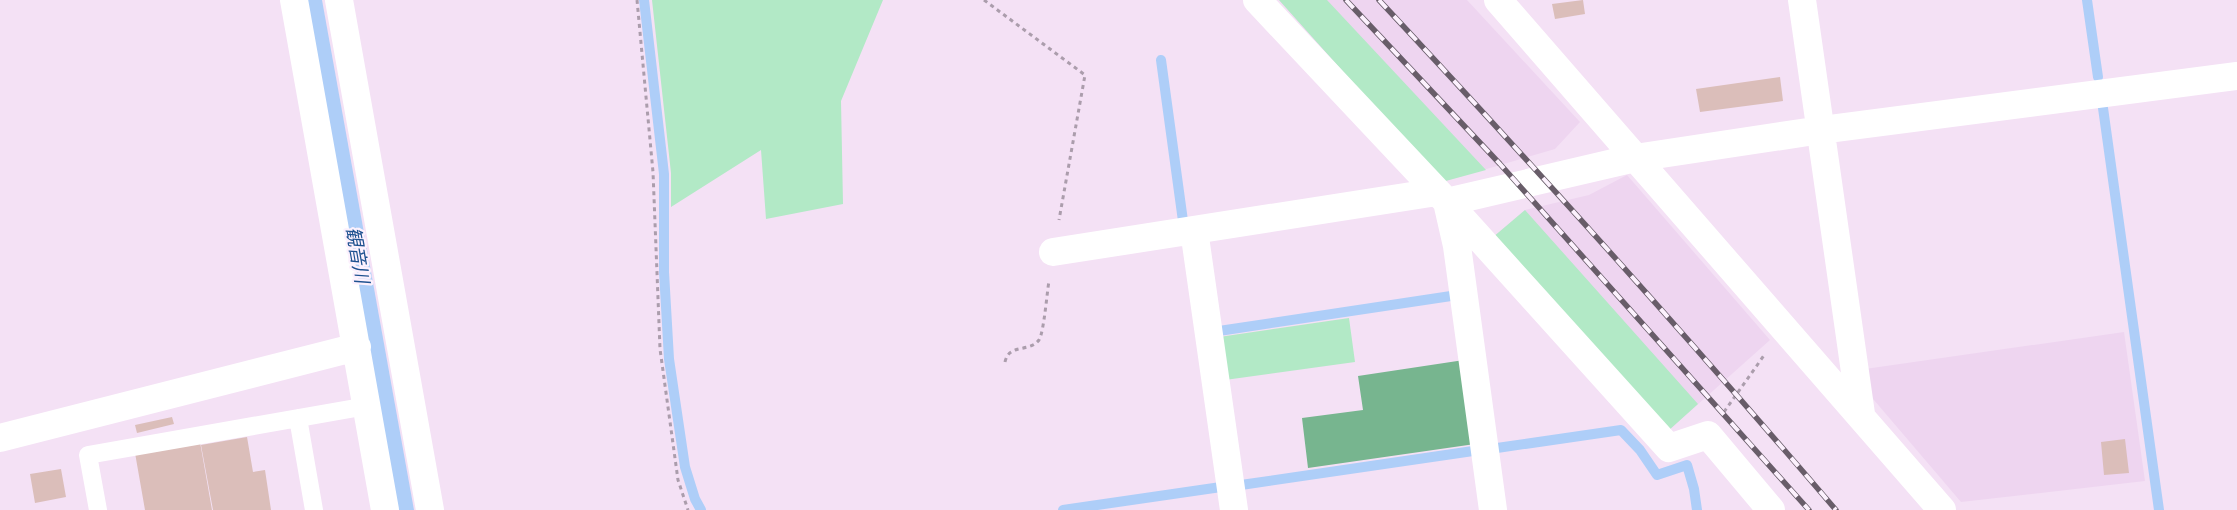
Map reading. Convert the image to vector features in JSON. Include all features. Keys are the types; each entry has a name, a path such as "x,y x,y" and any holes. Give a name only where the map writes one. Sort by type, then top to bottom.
{"street":[{"path":"294,0 374,347 430,510"},
{"path":"339,0 374,347 367,406 385,510"},
{"path":"1257,0 1442,197 1669,448 1708,435 1771,510"},
{"path":"1498,0 1861,414 1942,510"},
{"path":"1802,0 1861,414"},
{"path":"1053,252 1194,230 1442,197 1635,158 1820,130 2237,76"},
{"path":"1442,197 1457,246 1493,510"},
{"path":"1194,230 1234,510"},
{"path":"0,438 374,347"}],"lane":[{"path":"98,510 88,455 367,406"},
{"path":"298,418 314,510"}],"path":[{"path":"637,0 653,172 660,349 678,480 688,510"},
{"path":"984,0 1085,76 1053,252 1040,339 1032,346 1014,349 1006,355 1005,362"},
{"path":"1708,435 1784,326"}],"shaded area":[{"path":"1279,0 1467,0 1580,122 1555,149 1442,182"},
{"path":"1627,175 1770,340 1668,431 1492,238 1525,210 1589,195"},
{"path":"2124,332 2145,481 1961,502 1868,393 1865,369"}],"green space":[{"path":"652,0 883,0 841,101 843,204 766,219 761,150 671,207 671,173"},
{"path":"1279,0 1327,0 1486,170 1442,182"},
{"path":"1525,210 1698,404 1668,431 1492,238"},
{"path":"1349,318 1355,362 1225,380 1219,337"},
{"path":"1464,360 1475,444 1308,468 1302,418 1363,410 1358,376"}],"water":[{"name":"観音川","path":"306,0 322,0 414,510 395,510"}],"building":[{"path":"1583,0 1585,14 1555,19 1552,4"},
{"path":"1780,77 1783,101 1700,112 1696,89"},
{"path":"172,417 174,424 137,433 135,425"},
{"path":"247,437 253,472 265,470 271,510 213,510 201,445"},
{"path":"2125,439 2129,473 2104,475 2101,442"},
{"path":"200,442 212,510 145,510 135,453"},
{"path":"61,469 66,497 35,503 30,474"}],"waterway":[{"path":"644,0 664,174 664,272 669,359 685,467 695,499 701,510"},
{"path":"2087,0 2098,77"},
{"path":"1161,60 1183,221"},
{"path":"2103,108 2159,510"},
{"path":"1219,331 1451,296"},
{"path":"1497,448 1621,430 1640,450 1657,475 1687,465 1694,489 1697,510"},
{"path":"1241,485 1473,451"},
{"path":"1063,510 1221,487"}],"railway":[{"path":"1346,0 1500,164 1809,510"},
{"path":"1379,0 1610,253 1836,510"}]}
